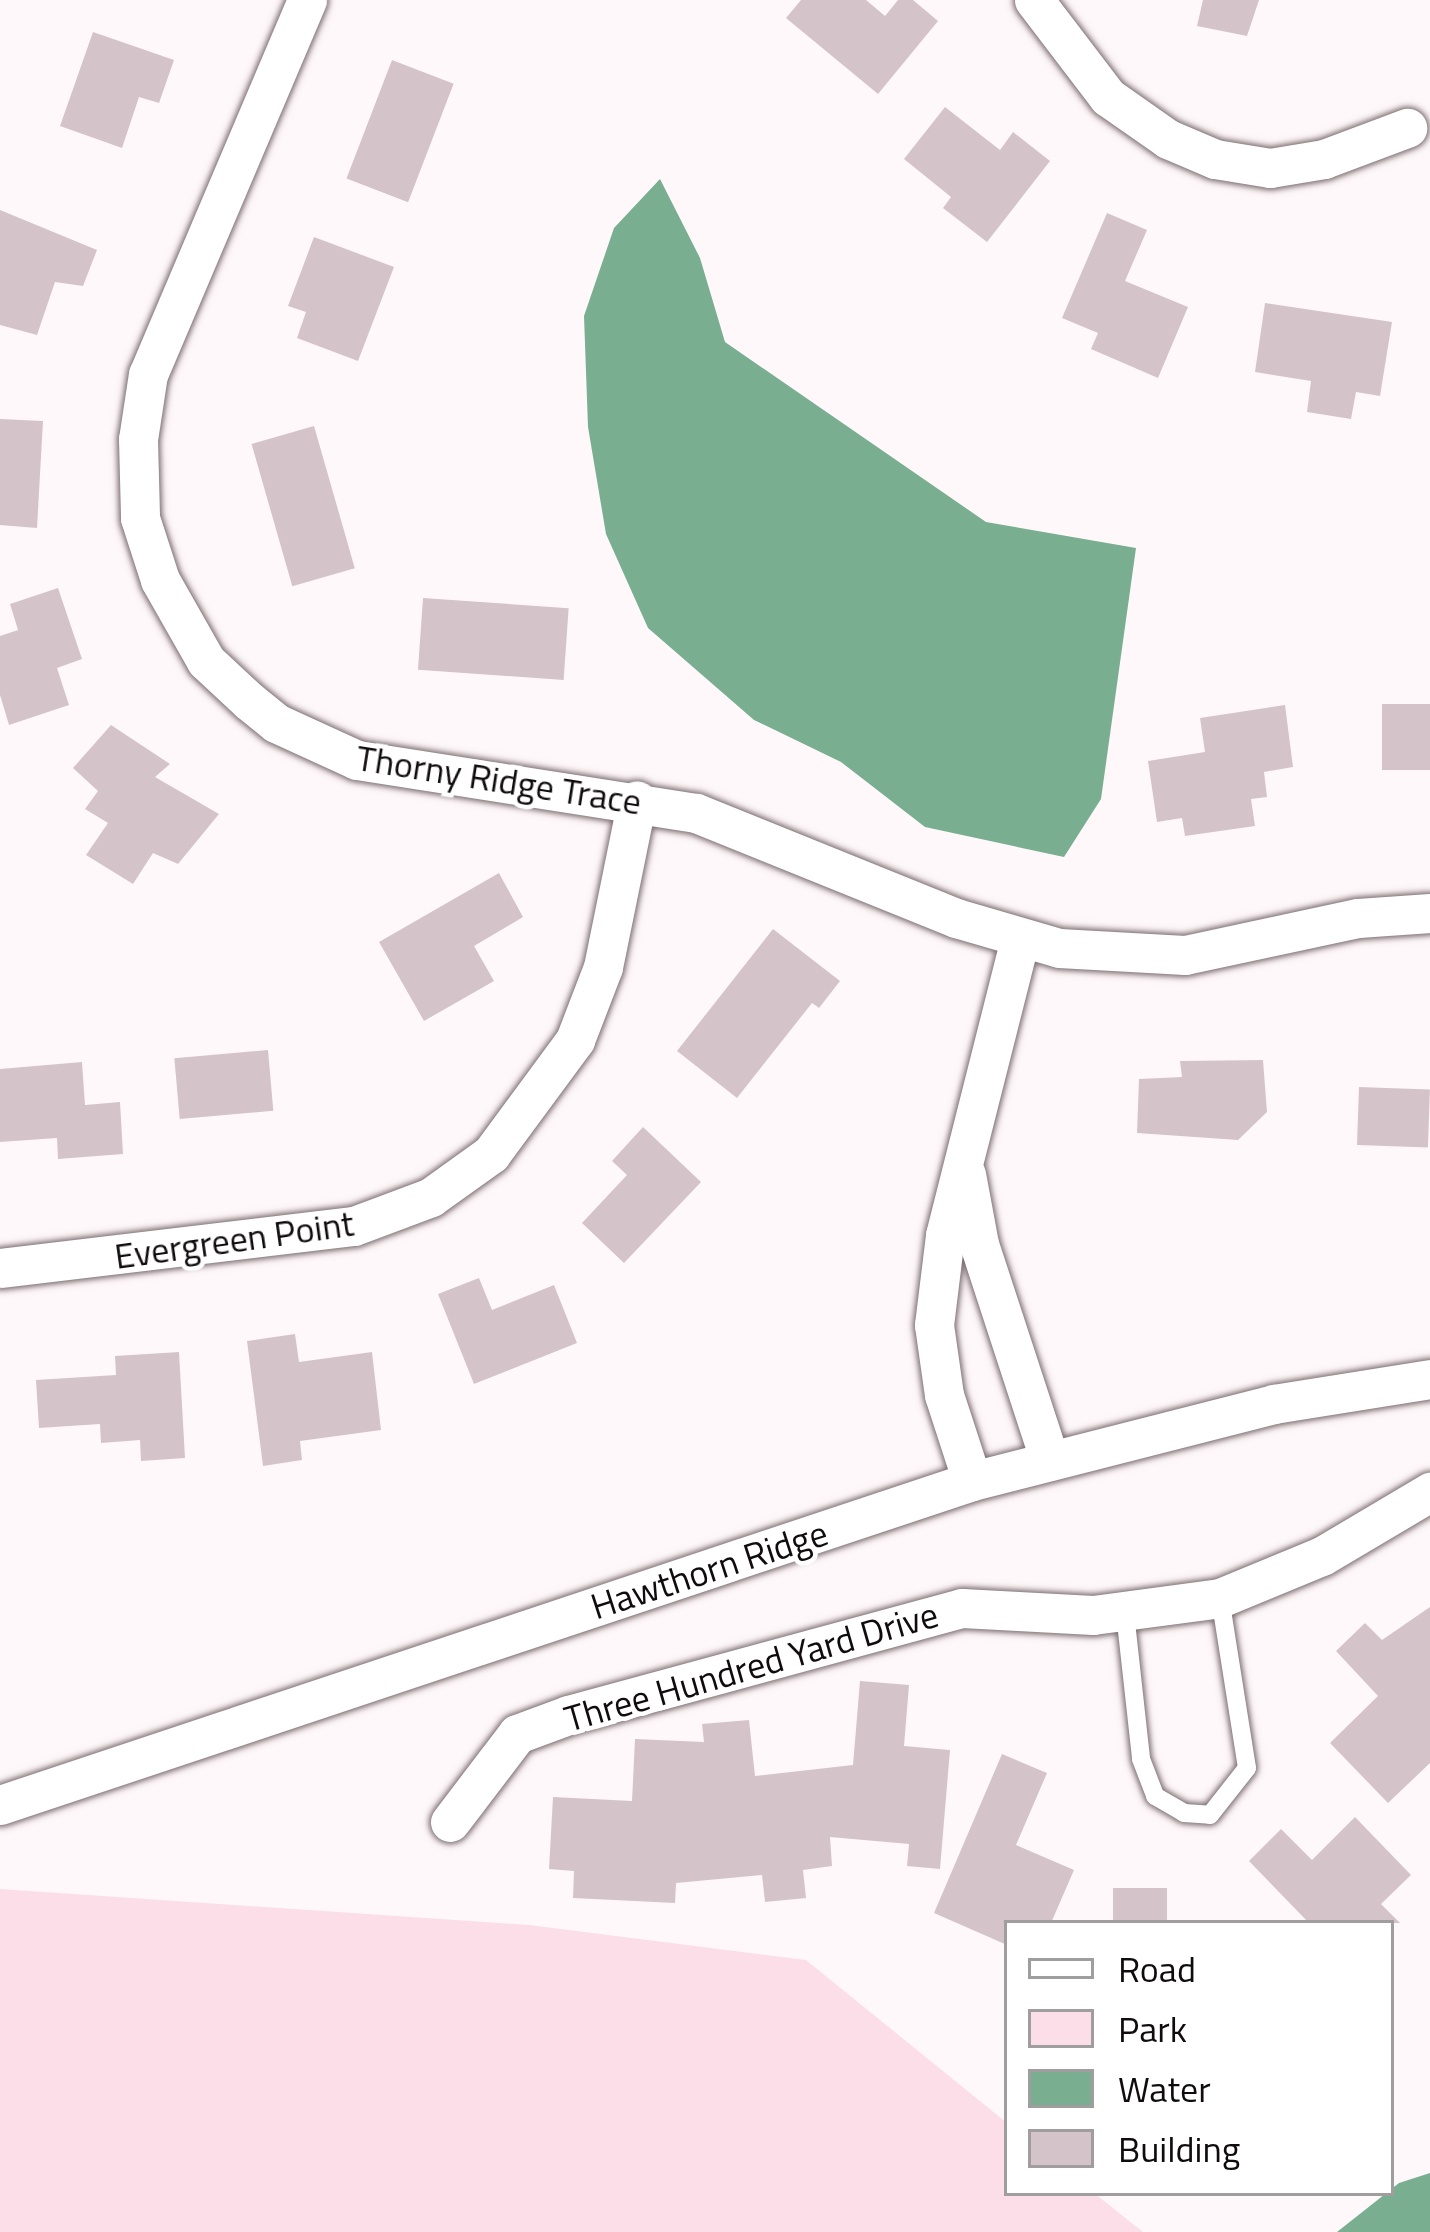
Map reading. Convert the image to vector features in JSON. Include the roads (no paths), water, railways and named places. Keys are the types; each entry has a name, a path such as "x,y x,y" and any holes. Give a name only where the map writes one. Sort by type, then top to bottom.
{"street":[{"name":"Thorny Ridge Trace","path":"307,0 148,374 138,439 140,518 160,580 206,661 276,724 326,749 434,775 637,800 753,830 1020,938 1059,948 1185,955 1358,918 1430,913"},
{"path":"1034,0 1108,97 1168,140 1215,159 1270,168 1324,159 1407,128"},
{"name":"Evergreen Point","path":"0,1268 354,1226 431,1197 491,1154 575,1040 603,967 637,800"},
{"path":"972,1481 944,1395 934,1324 964,1162 1020,938"},
{"path":"964,1162 979,1244 1050,1461"},
{"name":"Hawthorn Ridge","path":"0,1805 972,1481 1274,1404 1430,1379"},
{"name":"Three Hundred Yard Drive","path":"450,1822 517,1735 568,1715 962,1608 1019,1616 1125,1613 1220,1598 1322,1556 1430,1492"}],"lane":[{"path":"1125,1613 1141,1759 1155,1796 1184,1813 1210,1814 1247,1768 1220,1598"}],"water":[{"path":"660,179 700,258 725,342 986,522 1136,548 1101,799 1064,857 925,827 841,762 754,720 648,628 606,534 588,427 584,316 614,228"},
{"path":"1430,2173 1430,2232 1337,2232 1383,2196 1394,2196 1399,2183"}]}
